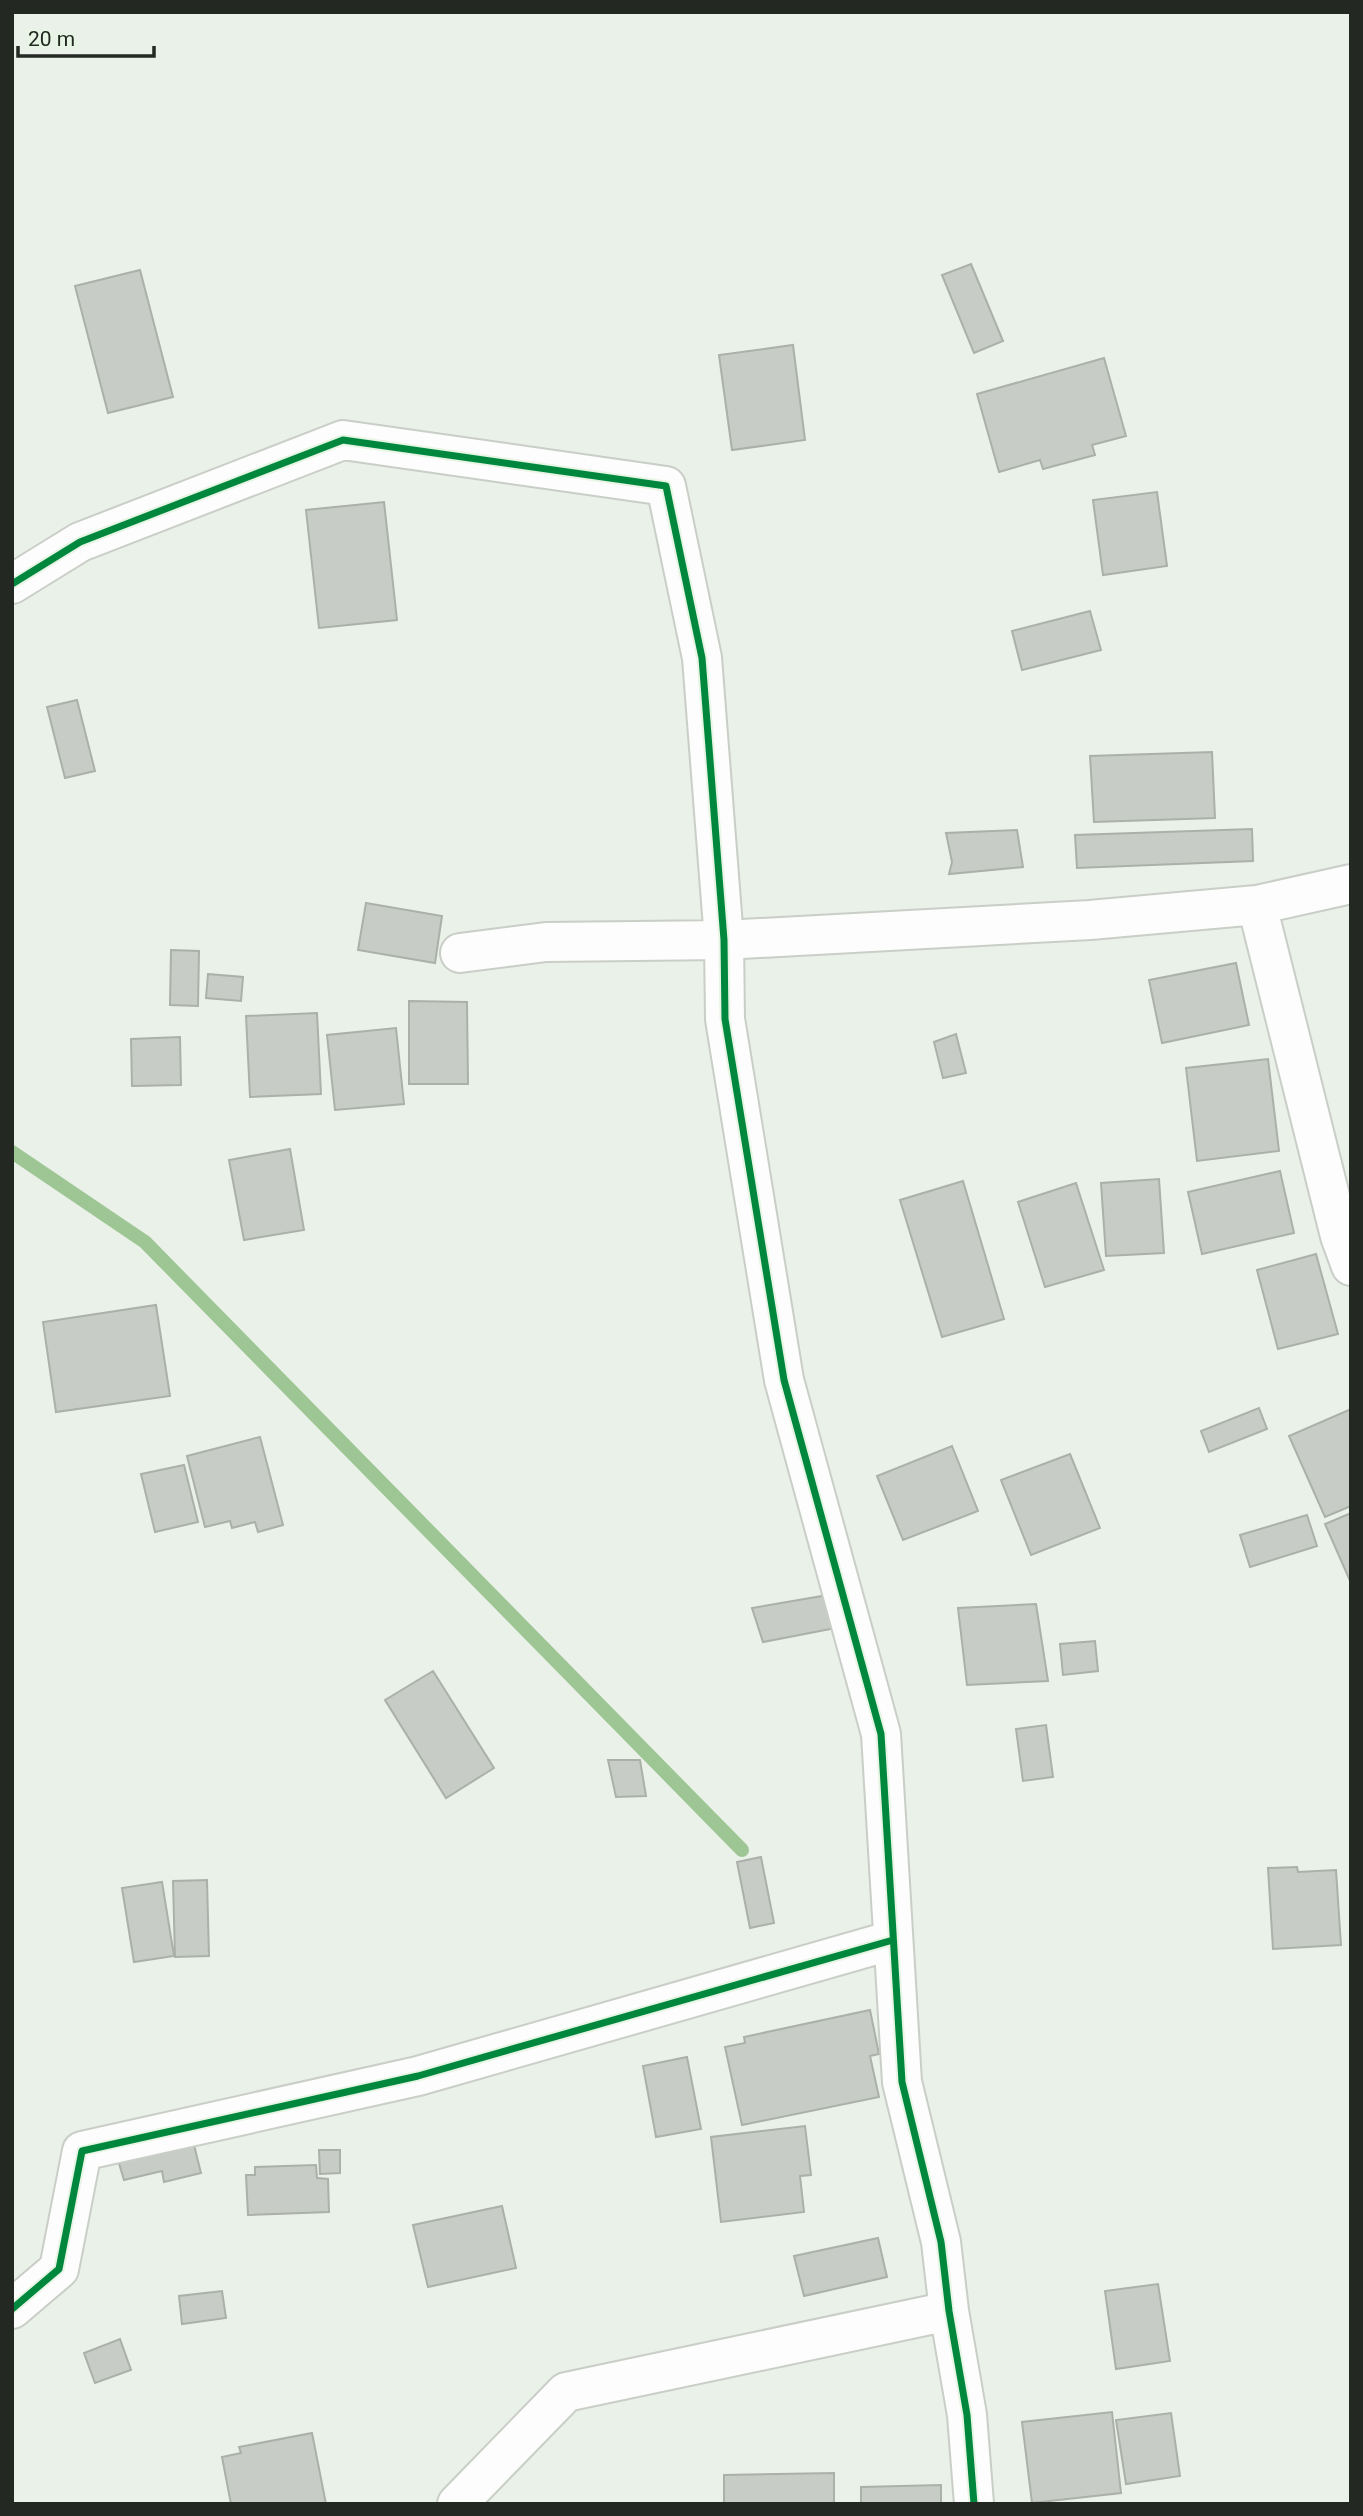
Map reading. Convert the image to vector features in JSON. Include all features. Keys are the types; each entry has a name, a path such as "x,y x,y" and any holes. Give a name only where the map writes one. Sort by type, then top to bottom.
{"street":[{"path":"12,584 80,541 343,440 666,486 702,658 724,940 725,1019 784,1380 881,1734 902,2082 941,2242 949,2311 967,2415 974,2504"},
{"path":"460,953 546,942 724,940 1090,920 1257,905 1351,884"},
{"path":"1257,905 1340,1236 1351,1266"},
{"path":"12,2309 59,2269 82,2151 418,2076 893,1940"},
{"path":"457,2504 566,2392 949,2311"}],"building":[{"path":"971,264 1003,341 974,353 942,275"},
{"path":"140,270 173,397 108,413 75,286"},
{"path":"793,345 805,440 732,450 719,355"},
{"path":"1104,358 1126,436 1092,445 1095,455 1043,469 1040,460 999,472 977,394"},
{"path":"1157,492 1167,566 1103,575 1093,500"},
{"path":"384,502 397,620 319,628 306,510"},
{"path":"1090,611 1101,650 1022,670 1012,631"},
{"path":"77,700 95,771 65,778 47,707"},
{"path":"1212,752 1215,818 1094,822 1090,756"},
{"path":"1252,829 1253,861 1077,868 1075,835"},
{"path":"1017,830 1023,867 949,874 952,862 946,833"},
{"path":"366,903 442,916 435,963 358,950"},
{"path":"171,950 199,951 198,1006 170,1005"},
{"path":"1236,963 1249,1025 1162,1043 1149,980"},
{"path":"208,974 243,977 241,1001 206,998"},
{"path":"409,1001 467,1002 468,1084 409,1084"},
{"path":"317,1013 321,1094 250,1097 246,1016"},
{"path":"396,1028 404,1104 335,1110 327,1035"},
{"path":"956,1034 966,1073 943,1078 934,1042"},
{"path":"180,1037 181,1085 132,1086 131,1039"},
{"path":"1268,1059 1279,1151 1197,1161 1186,1068"},
{"path":"290,1149 304,1230 244,1240 229,1160"},
{"path":"1280,1171 1294,1233 1202,1254 1188,1192"},
{"path":"1159,1179 1164,1253 1106,1256 1101,1183"},
{"path":"963,1181 1004,1319 942,1337 900,1200"},
{"path":"1076,1183 1104,1270 1045,1287 1018,1202"},
{"path":"1316,1254 1338,1334 1278,1349 1257,1270"},
{"path":"156,1305 170,1396 56,1412 43,1322"},
{"path":"1259,1408 1267,1429 1209,1452 1201,1431"},
{"path":"1351,1409 1351,1506 1325,1517 1289,1436"},
{"path":"260,1437 283,1525 258,1532 255,1522 232,1528 230,1521 205,1527 187,1456"},
{"path":"952,1446 978,1511 903,1540 877,1476"},
{"path":"1070,1454 1100,1528 1031,1555 1001,1480"},
{"path":"184,1465 198,1522 155,1532 141,1474"},
{"path":"1351,1513 1351,1583 1325,1524"},
{"path":"1307,1515 1317,1546 1250,1567 1240,1535"},
{"path":"834,1594 841,1627 763,1642 752,1608"},
{"path":"1036,1604 1048,1681 967,1685 958,1608"},
{"path":"1095,1641 1098,1671 1063,1675 1060,1644"},
{"path":"433,1671 494,1768 446,1798 385,1700"},
{"path":"1046,1725 1053,1777 1023,1781 1016,1729"},
{"path":"608,1760 640,1760 646,1796 616,1797"},
{"path":"761,1857 774,1923 750,1928 737,1862"},
{"path":"1297,1867 1298,1872 1336,1870 1341,1945 1273,1949 1268,1868"},
{"path":"207,1880 209,1956 175,1957 173,1881"},
{"path":"162,1882 174,1956 134,1962 122,1888"},
{"path":"870,2010 879,2054 870,2056 879,2097 742,2125 725,2047 745,2043 744,2037"},
{"path":"687,2057 701,2129 656,2137 643,2066"},
{"path":"805,2126 811,2175 800,2176 804,2212 721,2222 711,2137"},
{"path":"193,2141 201,2173 164,2182 162,2171 124,2180 118,2160"},
{"path":"319,2150 340,2150 340,2173 320,2174"},
{"path":"316,2165 317,2178 328,2179 329,2212 248,2215 246,2175 255,2175 255,2167"},
{"path":"502,2206 516,2268 428,2287 413,2225"},
{"path":"878,2238 887,2277 804,2296 794,2256"},
{"path":"1158,2284 1170,2361 1116,2369 1105,2291"},
{"path":"222,2291 226,2318 182,2324 179,2296"},
{"path":"120,2339 131,2370 95,2383 84,2353"},
{"path":"1112,2412 1121,2493 1032,2503 1022,2422"},
{"path":"1171,2413 1180,2476 1126,2484 1116,2420"},
{"path":"312,2433 326,2504 231,2504 222,2457 241,2453 239,2447"},
{"path":"834,2473 834,2504 724,2504 724,2475"},
{"path":"941,2485 941,2504 861,2504 861,2487"}],"waterway":[{"path":"12,1152 145,1242 742,1850"}],"cycle path":[{"path":"12,584 80,542 343,440 666,486 702,658 724,940 725,1019 784,1380 881,1734 902,2082 941,2242 949,2311 967,2415 974,2504"},
{"path":"12,2309 59,2269 82,2151 418,2076 893,1940"}]}
